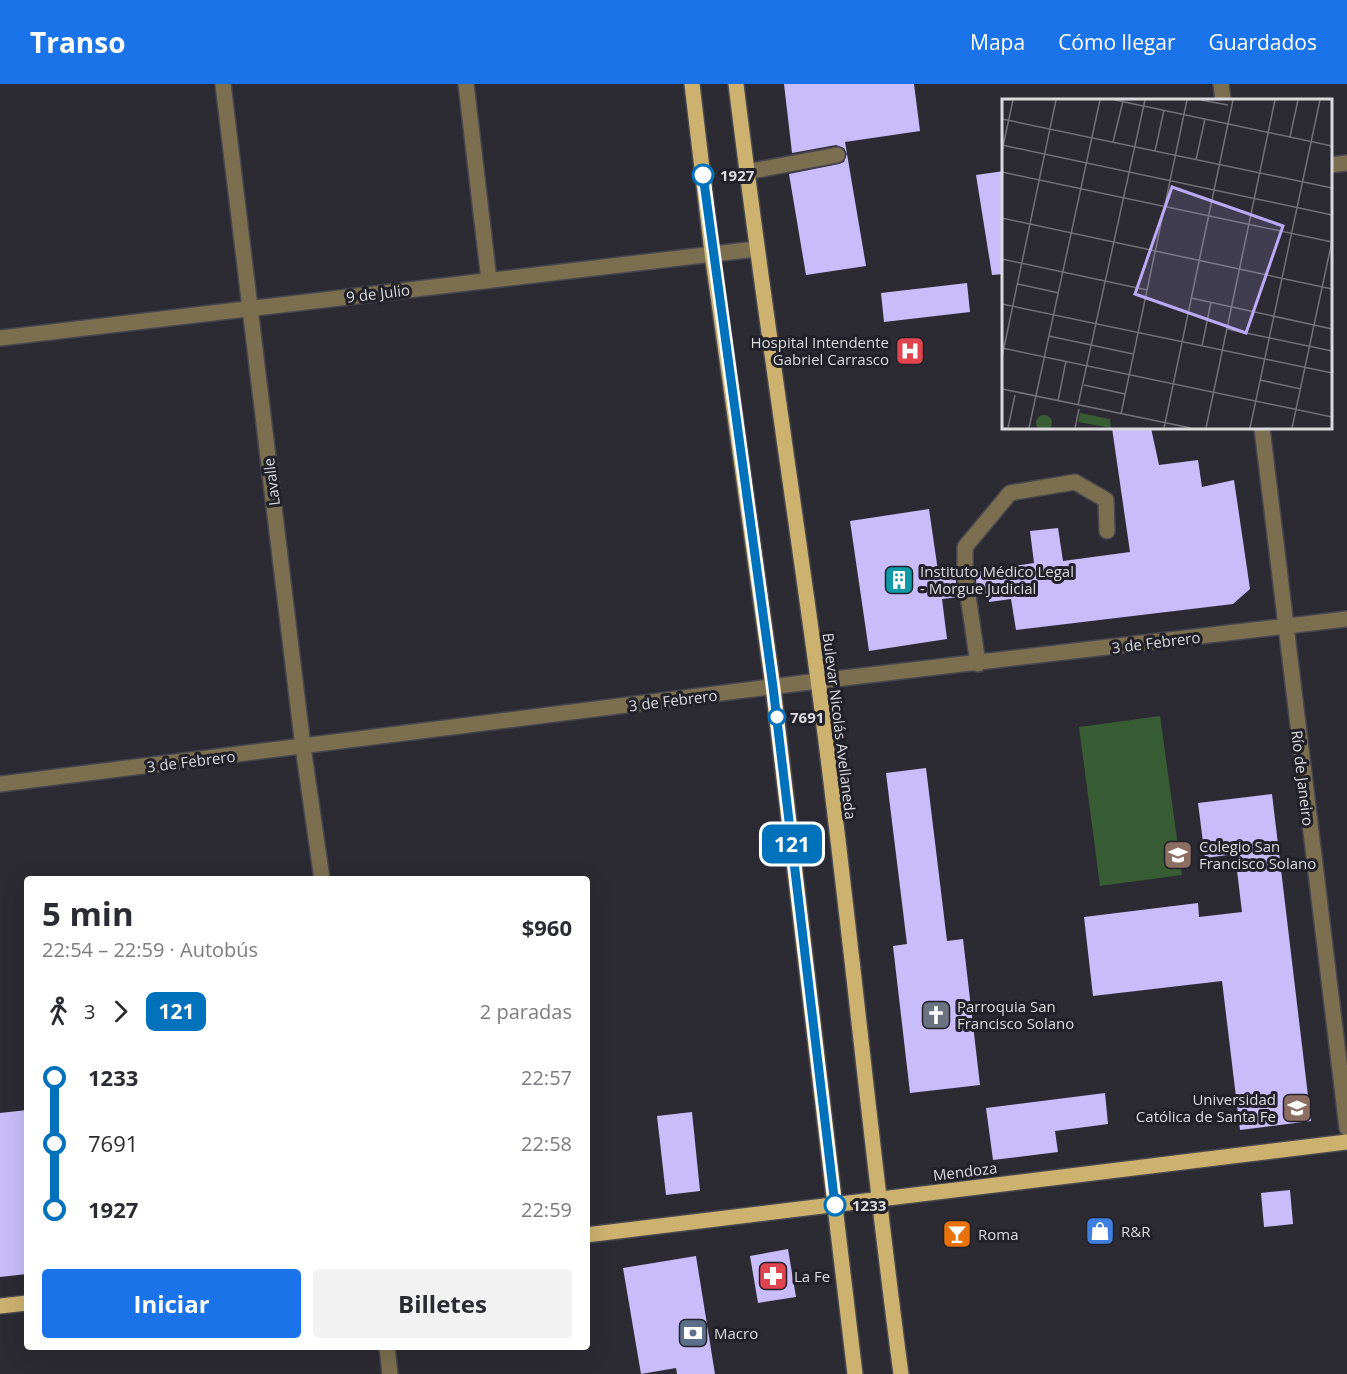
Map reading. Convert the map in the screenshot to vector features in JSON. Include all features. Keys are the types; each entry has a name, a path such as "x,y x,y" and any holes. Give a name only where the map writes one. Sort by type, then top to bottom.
{"main road":[{"path":"692,84 712,253 773,687 855,1374"},
{"name":"Bulevar Nicolás Avellaneda","path":"736,84 756,249 818,681 878,1199 901,1374"},
{"name":"Mendoza","path":"590,1235 1347,1142"},
{"path":"0,1306 24,1303"}],"street":[{"name":"Lavalle","path":"223,84 303,747 322,876"},
{"path":"466,84 489,280"},
{"path":"1221,84 1223,99"},
{"path":"747,172 837,155"},
{"path":"1332,165 1347,163"},
{"name":"9 de Julio","path":"0,338 756,249"},
{"name":"Río de Janeiro","path":"1262,429 1347,1128"},
{"path":"978,664 965,575 964,547 1010,493 1075,482 1107,500 1107,531"},
{"name":"3 de Febrero","path":"0,784 818,681 1347,619"},
{"path":"387,1350 390,1374"}],"green space":[{"path":"1160,716 1182,875 1100,886 1079,727"}],"building":[{"path":"784,84 914,84 920,131 845,142 866,266 806,275 789,174 839,164 844,162 847,154 844,148 836,145 792,153"},
{"path":"1002,171 1002,274 992,275 976,175"},
{"path":"967,283 970,312 884,322 881,293"},
{"path":"1112,429 1151,429 1159,465 1198,460 1202,487 1234,480 1250,589 1233,604 1016,630 1011,599 989,602 988,594 978,595 975,572 1034,563 1030,531 1058,528 1063,561 1130,552"},
{"name":"Instituto Médico Legal - Morgue Judicial","path":"929,509 939,578 955,575 958,597 942,599 947,639 869,651 850,521"},
{"name":"Parroquia San Francisco Solano","path":"926,768 947,941 963,939 980,1085 910,1093 893,946 907,944 886,773"},
{"path":"1272,794 1311,1121 1240,1130 1222,981 1093,996 1084,917 1198,903 1199,917 1242,912 1235,854 1205,858 1198,803"},
{"path":"1105,1093 1108,1124 1055,1131 1058,1152 993,1160 986,1108"},
{"path":"24,1110 24,1274 0,1277 0,1113"},
{"path":"692,1112 700,1191 666,1195 657,1116"},
{"path":"1290,1190 1293,1224 1264,1227 1261,1193"},
{"name":"La Fe","path":"788,1249 796,1297 758,1303 750,1256"},
{"path":"696,1256 715,1374 677,1374 676,1368 641,1374 623,1268"}],"bus line":[{"name":"121","path":"703,175 773,687 835,1205"}],"place":[{"name":"1927","path":"703,175"},
{"name":"Hospital Intendente Gabriel Carrasco","path":"910,351"},
{"name":"Instituto Médico Legal - Morgue Judicial","path":"899,580"},
{"name":"7691","path":"777,717"},
{"name":"Colegio San Francisco Solano","path":"1178,855"},
{"name":"Parroquia San Francisco Solano","path":"936,1015"},
{"name":"Universidad Católica de Santa Fe","path":"1297,1108"},
{"name":"1233","path":"835,1205"},
{"name":"R&R","path":"1100,1231"},
{"name":"Roma","path":"957,1234"},
{"name":"La Fe","path":"773,1276"},
{"name":"Macro","path":"693,1333"}]}
